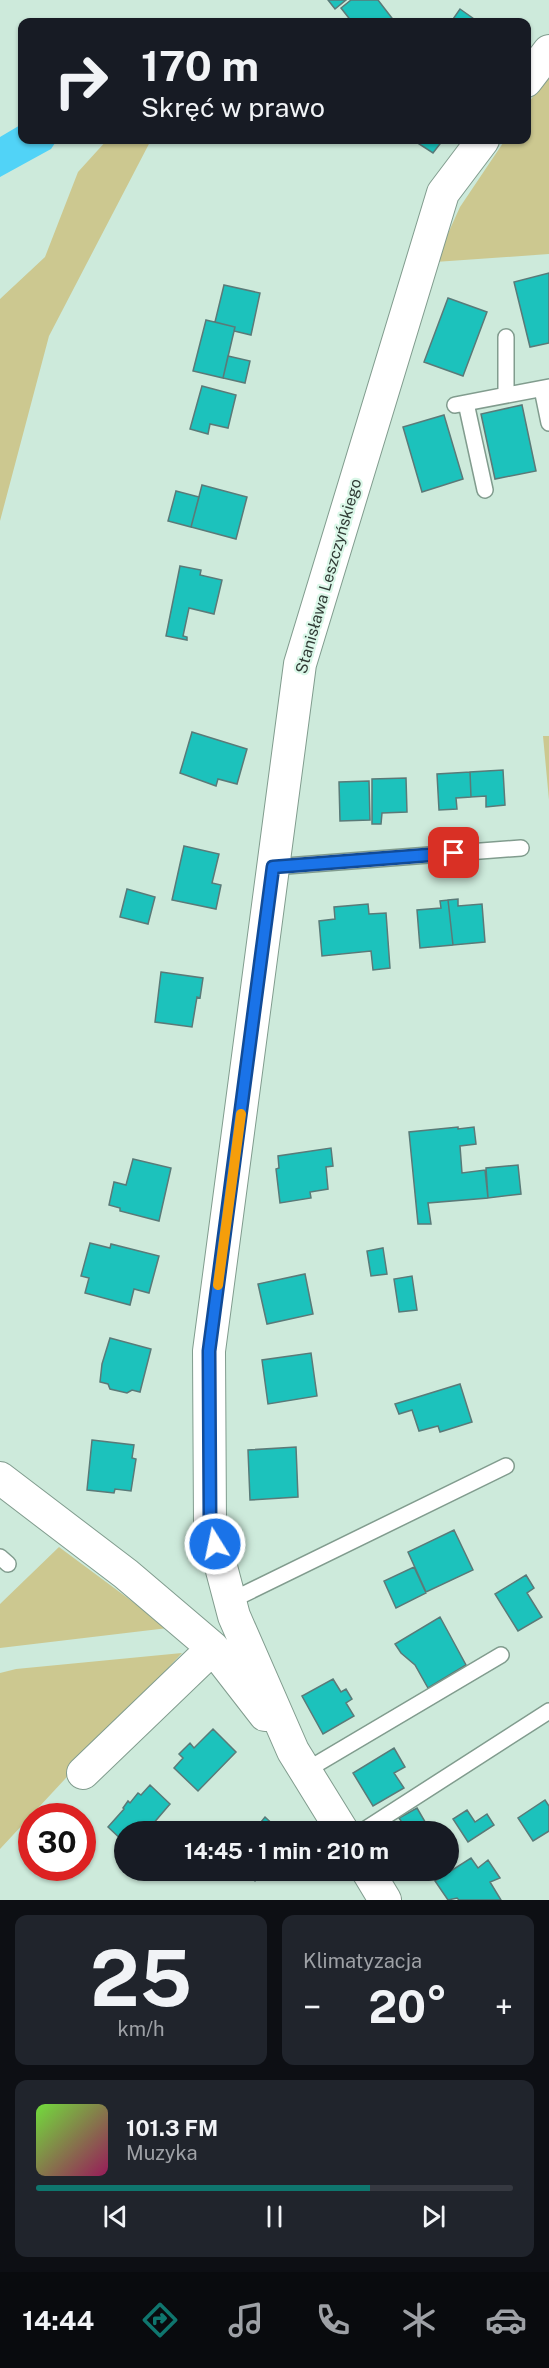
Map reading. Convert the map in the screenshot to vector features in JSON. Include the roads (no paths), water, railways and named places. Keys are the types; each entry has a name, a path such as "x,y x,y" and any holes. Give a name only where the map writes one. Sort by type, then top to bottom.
{"street":[{"path":"531,74 549,51"},
{"name":"Stanisława Leszczyńskiego","path":"336,1821 299,1761 234,1616 210,1525 209,1351 300,664 443,193 480,144"},
{"path":"0,1478 126,1574 213,1648 299,1761"},
{"path":"83,1773 213,1648"},
{"path":"374,1881 385,1900"}],"lane":[{"path":"506,337 506,395"},
{"path":"485,490 460,404 546,388 549,423"},
{"path":"273,867 521,848"},
{"path":"230,1601 506,1466"},
{"path":"299,1761 501,1655"},
{"path":"378,1821 549,1711"}],"water":[{"path":"18,126 18,144 54,144 51,149 0,177 0,137"}]}
